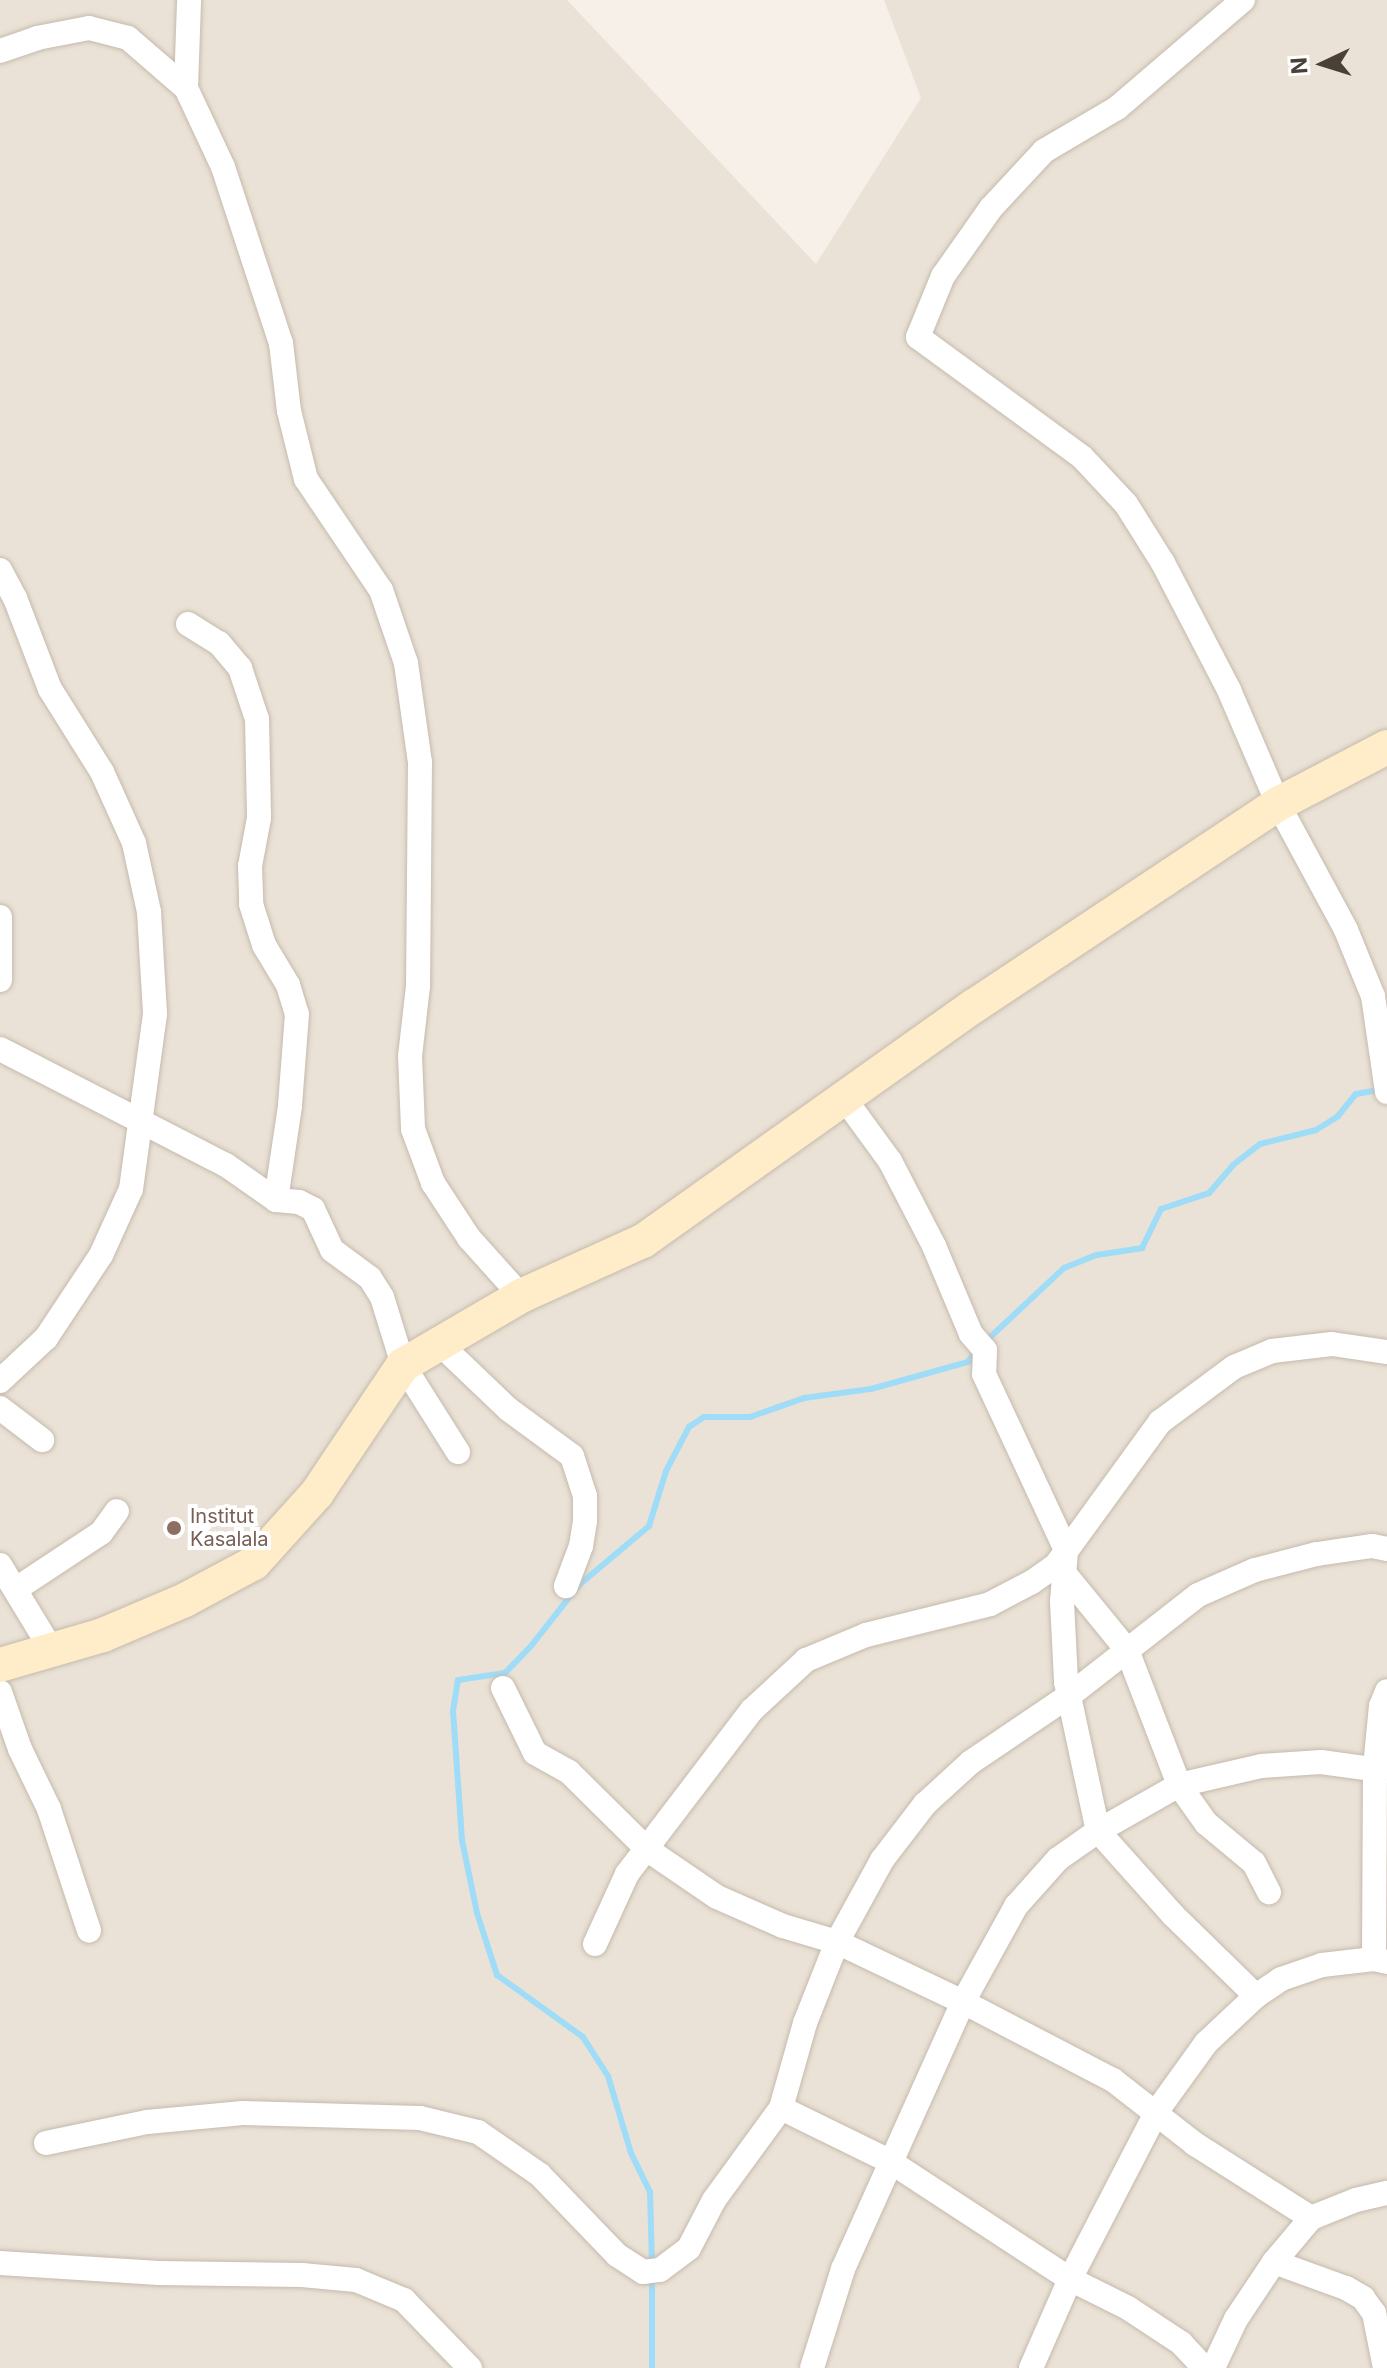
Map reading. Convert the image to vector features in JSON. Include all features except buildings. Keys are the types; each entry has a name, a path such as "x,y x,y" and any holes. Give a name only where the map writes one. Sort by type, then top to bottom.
{"street":[{"path":"186,88 189,0"},
{"path":"1243,0 1117,108 1044,151 991,208 943,276 918,337 1082,457 1126,504 1163,563 1229,690 1278,804 1346,930 1373,996 1387,1092"},
{"path":"0,51 37,38 89,28 128,38 186,88 223,167 281,343 289,411 306,479 381,590 406,663 420,762 418,986 410,1056 413,1129 433,1183 469,1238 521,1296"},
{"path":"0,570 15,598 50,689 102,772 134,843 149,912 155,1014 131,1189 101,1255 46,1338 0,1381"},
{"path":"188,624 219,643 240,668 257,719 259,818 250,866 251,904 264,945 288,985 297,1014 290,1106 276,1200"},
{"path":"0,1665 103,1635 185,1600 254,1563 317,1493 403,1365 521,1296 643,1241 974,1006 1278,804 1387,747"},
{"path":"0,917 0,980"},
{"path":"0,1049 226,1165 276,1200 299,1202 313,1209 332,1250 370,1278 382,1297 403,1365 458,1452"},
{"path":"844,1098 890,1161 934,1246 978,1342 984,1374 1066,1550 1062,1602 1070,1695 1098,1831 1173,1915 1256,1996"},
{"path":"440,1344 508,1409 572,1456 585,1496 585,1521 581,1546 566,1586"},
{"path":"595,1944 627,1874 752,1710 806,1660 866,1635 990,1604 1032,1582 1056,1565 1160,1422 1234,1367 1272,1351 1332,1344 1387,1352"},
{"path":"0,1408 42,1440"},
{"path":"16,1589 101,1533 117,1511"},
{"path":"46,2143 147,2122 243,2113 420,2118 478,2132 540,2175 617,2255 651,2271 689,2248 714,2200 781,2108 805,2023 837,1942 882,1860 925,1804 971,1762 1070,1695 1198,1595 1255,1570 1317,1554 1372,1546 1387,1549"},
{"path":"0,1565 51,1649"},
{"path":"1065,1574 1127,1650 1179,1785 1206,1823 1254,1863 1269,1892"},
{"path":"503,1688 535,1753 569,1772 648,1850 717,1897 783,1926 837,1942 963,2002 1113,2080 1157,2111 1195,2144 1311,2218"},
{"path":"1031,2368 1070,2279 1157,2111 1206,2043 1256,1996 1281,1979 1322,1965 1380,1960 1381,1706 1387,1691"},
{"path":"0,1692 20,1749 49,1809 89,1931"},
{"path":"812,2368 843,2269 963,2002 1016,1906 1058,1859 1098,1831 1179,1785 1261,1766 1321,1762 1381,1769"},
{"path":"781,2108 891,2162 1070,2279 1128,2308 1181,2343 1204,2368"},
{"path":"1213,2368 1236,2319 1274,2262 1311,2218 1356,2200 1387,2193"},
{"path":"1274,2262 1375,2298 1374,2313 1385,2368"},
{"path":"0,2263 159,2273 302,2275 356,2280 404,2300 470,2368"}],"shaded area":[{"path":"0,0 567,0 816,264 921,98 884,0 1387,0 1387,2368 0,2368"}],"waterway":[{"path":"986,1341 1064,1268 1097,1255 1142,1248 1161,1209 1209,1193 1233,1165 1260,1144 1316,1130 1338,1116 1356,1094 1379,1090"},
{"path":"652,2264 650,2192 631,2153 608,2076 583,2037 497,1975 477,1913 462,1840 453,1711 458,1680 505,1673 531,1646 579,1585 649,1526 666,1471 689,1427 704,1417 750,1417 804,1398 871,1389 968,1362 975,1352"},
{"path":"652,2276 652,2368"}],"place":[{"name":"Institut Kasalala","path":"174,1528"}]}
